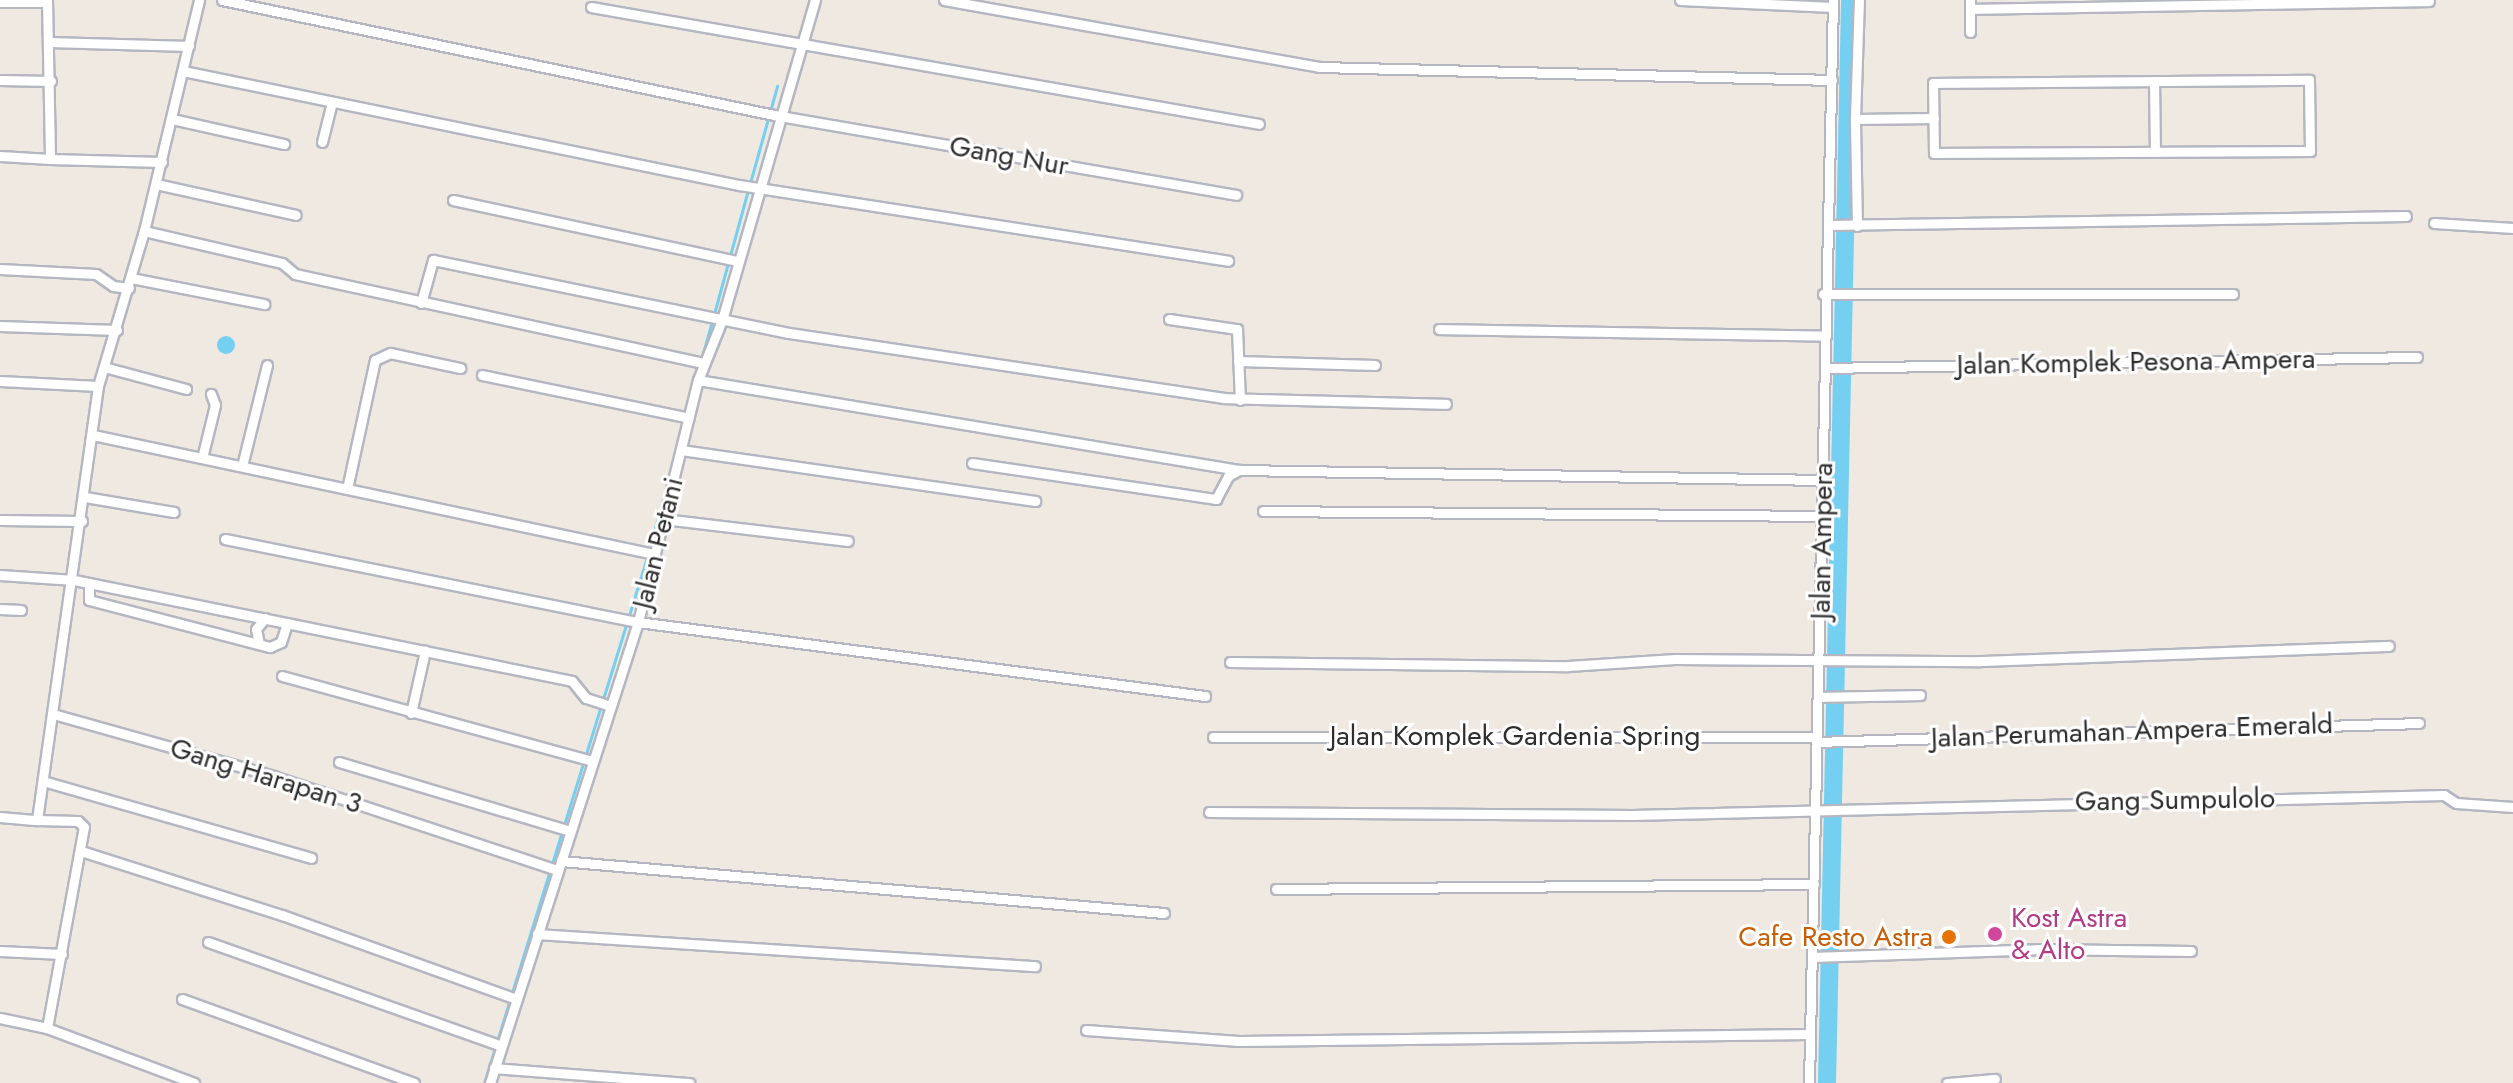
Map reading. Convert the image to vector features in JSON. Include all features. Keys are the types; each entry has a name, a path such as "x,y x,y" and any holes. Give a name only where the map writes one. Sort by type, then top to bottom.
{"street":[{"path":"37,820 74,580 98,386 144,231 199,0"},
{"name":"Gang Nur","path":"222,0 778,116 1236,195"},
{"name":"Jalan Petani","path":"490,1083 537,934 563,828 590,760 636,622 647,552 664,519 698,380 699,362 722,320 731,260 815,0"},
{"path":"944,0 1319,67 1832,80"},
{"path":"1680,0 1833,4"},
{"path":"1859,0 1855,119 1843,225 2406,216"},
{"path":"0,2 47,1 51,81 50,159"},
{"path":"1970,32 1970,4 2429,1"},
{"name":"Jalan Ampera","path":"1809,1083 1819,810 1817,740 1821,697 1824,480 1831,368 1826,336 1827,294 1843,225 1832,80 1833,4"},
{"path":"591,7 1259,124"},
{"path":"49,42 189,46"},
{"path":"183,71 755,188 1228,261"},
{"path":"0,80 51,81"},
{"path":"2309,80 2310,151 1934,153 1934,118 1933,83 2309,80"},
{"path":"2154,81 2155,152"},
{"path":"322,142 332,102"},
{"path":"1855,119 1934,118"},
{"path":"172,119 284,144"},
{"path":"0,156 162,162"},
{"path":"156,184 296,215"},
{"path":"453,200 731,260"},
{"path":"2434,223 2513,228"},
{"path":"144,231 282,263 295,274 699,362"},
{"path":"421,303 433,260 722,320 1240,400 1446,404"},
{"path":"0,269 96,274 113,286 130,283 264,304"},
{"path":"1827,294 1850,297 2233,294"},
{"path":"1169,319 1237,329 1240,400"},
{"path":"0,326 117,330"},
{"path":"1439,329 1826,336"},
{"path":"347,489 375,360 390,353 460,368"},
{"name":"Jalan Komplek Pesona Ampera","path":"1831,368 2417,357"},
{"path":"1238,361 1375,365"},
{"path":"242,466 267,365"},
{"path":"104,367 186,389"},
{"path":"482,375 689,418"},
{"path":"698,380 1239,470 1824,480"},
{"path":"0,381 98,386"},
{"path":"202,458 215,405 211,394"},
{"path":"93,435 647,552"},
{"path":"681,450 1035,501"},
{"path":"972,463 1216,499 1228,476 1239,470"},
{"path":"85,497 174,512"},
{"path":"1263,511 1823,516"},
{"path":"664,519 848,541"},
{"path":"0,520 82,521"},
{"path":"225,539 636,622 1205,696"},
{"path":"0,575 74,580 572,681 586,698 608,705"},
{"path":"89,583 89,600 259,644 278,646 287,623"},
{"path":"0,609 21,610"},
{"path":"259,644 256,629 265,618"},
{"path":"1230,662 1568,666 1675,659 2101,658 2389,646"},
{"path":"411,713 425,651"},
{"path":"282,676 590,760"},
{"path":"1821,697 1920,695"},
{"name":"Gang Harapan 3","path":"53,714 273,776 477,845 554,866 1164,913"},
{"name":"Jalan Perumahan Ampera Emerald","path":"1817,740 2419,723"},
{"name":"Jalan Komplek Gardenia Spring","path":"1213,737 1817,740"},
{"path":"339,762 563,828"},
{"path":"43,781 311,858"},
{"name":"Gang Sumpulolo","path":"1209,812 1632,815 2444,795 2456,803 2513,807"},
{"path":"0,817 82,824 81,851 47,1028"},
{"path":"81,851 516,999"},
{"path":"1276,889 1814,884"},
{"path":"537,934 1035,966"},
{"path":"208,942 501,1046"},
{"path":"1815,956 2037,949 2191,951"},
{"path":"0,951 62,954"},
{"path":"182,999 414,1083"},
{"path":"0,1018 47,1028 194,1083"},
{"path":"1086,1030 1239,1041 1810,1034"},
{"path":"494,1068 689,1083"},
{"path":"1947,1083 1995,1079"}],"water":[{"path":"226,336 235,345 226,354 217,345"}],"waterway":[{"path":"1827,1083 1850,0"},
{"path":"750,183 777,86"},
{"path":"714,314 748,190"},
{"path":"701,360 712,321"},
{"path":"649,549 673,464"},
{"path":"484,1083 647,557"}],"place":[{"name":"Kost Astra & Alto","path":"1995,934"},
{"name":"Cafe Resto Astra","path":"1949,937"}]}
